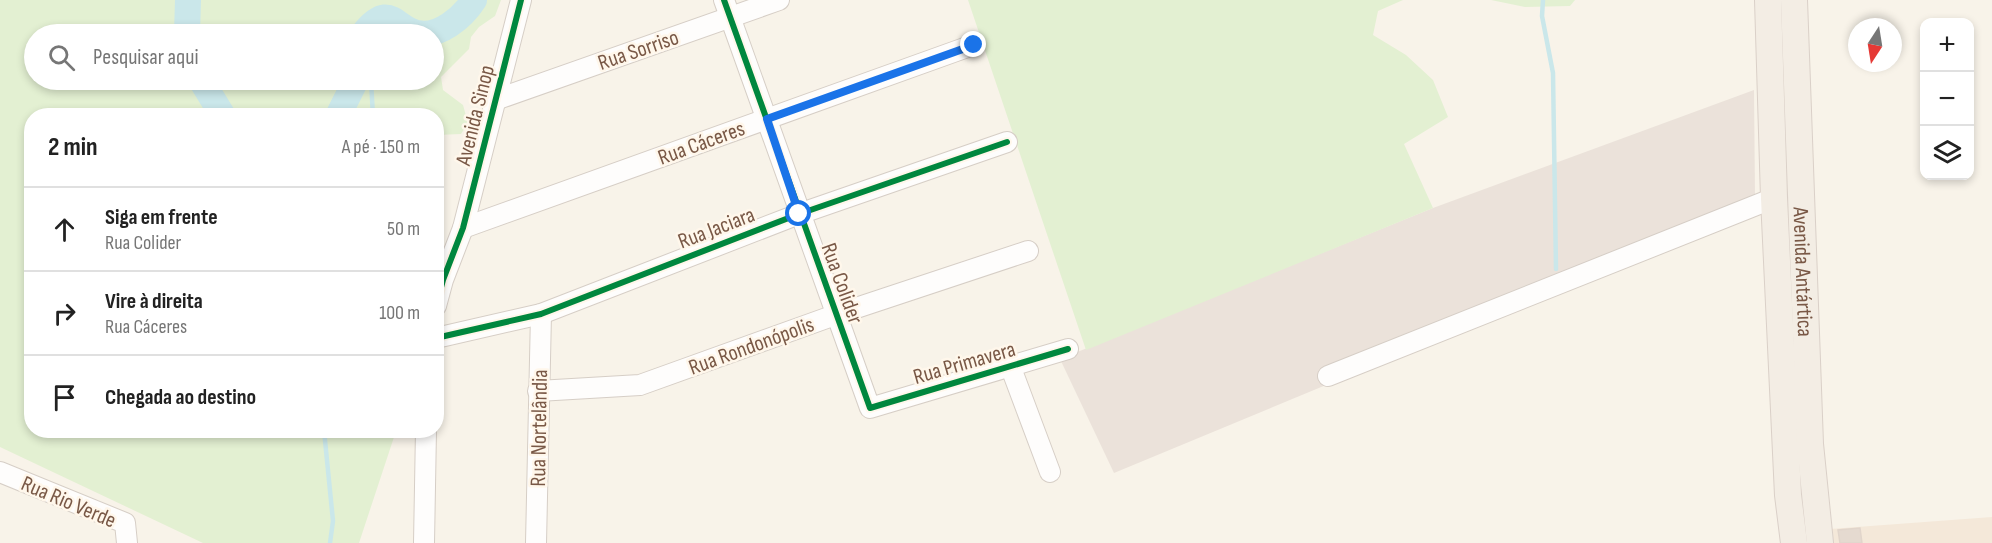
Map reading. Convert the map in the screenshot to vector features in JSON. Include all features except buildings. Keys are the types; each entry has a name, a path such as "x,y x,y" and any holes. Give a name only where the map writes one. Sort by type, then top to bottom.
{"main road":[{"name":"Avenida Antártica","path":"1768,0 1774,198 1794,543"},
{"name":"Avenida Antártica","path":"1794,0 1810,444 1820,543"},
{"path":"1790,505 1797,512 1811,543"}],"street":[{"name":"Avenida Sinop","path":"444,277 463,228 498,99 521,0"},
{"name":"Rua Sorriso","path":"498,99 728,8 779,0"},
{"name":"Rua Colider","path":"728,8 799,214 870,408"},
{"name":"Rua Cáceres","path":"463,228 974,45"},
{"name":"Rua Jaciara","path":"444,336 541,314 799,214 1007,142"},
{"path":"1328,376 1774,198"},
{"name":"Rua Rondonópolis","path":"538,391 640,385 835,315 1028,251"},
{"name":"Rua Nortelândia","path":"536,543 541,314"},
{"name":"Rua Primavera","path":"870,408 1068,350"},
{"name":"Rua Primavera","path":"1011,368 1050,472"},
{"path":"424,543 426,438"},
{"name":"Rua Rio Verde","path":"0,472 125,523 128,540"}],"shaded area":[{"path":"1754,90 1755,196 1326,385 1114,473 1060,359 1433,208"},
{"path":"1992,517 1992,543 1833,543 1830,529"}],"green space":[{"path":"0,0 501,0 495,16 479,27 471,37 469,49 444,74 444,24 24,24 24,90 443,90 463,105 468,123 461,134 444,135 444,108 24,108 24,438 394,438 359,543 203,543 0,447"},
{"path":"968,0 1403,0 1378,11 1373,35 1406,55 1433,80 1448,117 1404,144 1433,208 1086,350"},
{"path":"1491,0 1575,0 1570,6 1525,7"}],"waterway":[{"path":"187,24 188,0"},
{"path":"444,28 464,13 474,0"},
{"path":"1543,0 1542,16 1553,73 1556,269"},
{"path":"372,24 386,17 400,24"},
{"path":"207,90 218,108"},
{"path":"342,108 351,90"},
{"path":"372,90 373,108"},
{"path":"325,438 333,521 330,543"}],"cycle path":[{"path":"444,277 463,228 521,0"},
{"path":"724,0 870,408 1068,349"},
{"path":"444,336 541,314 799,214 1007,142"}],"route":[{"path":"799,214 767,119 974,45"}]}
